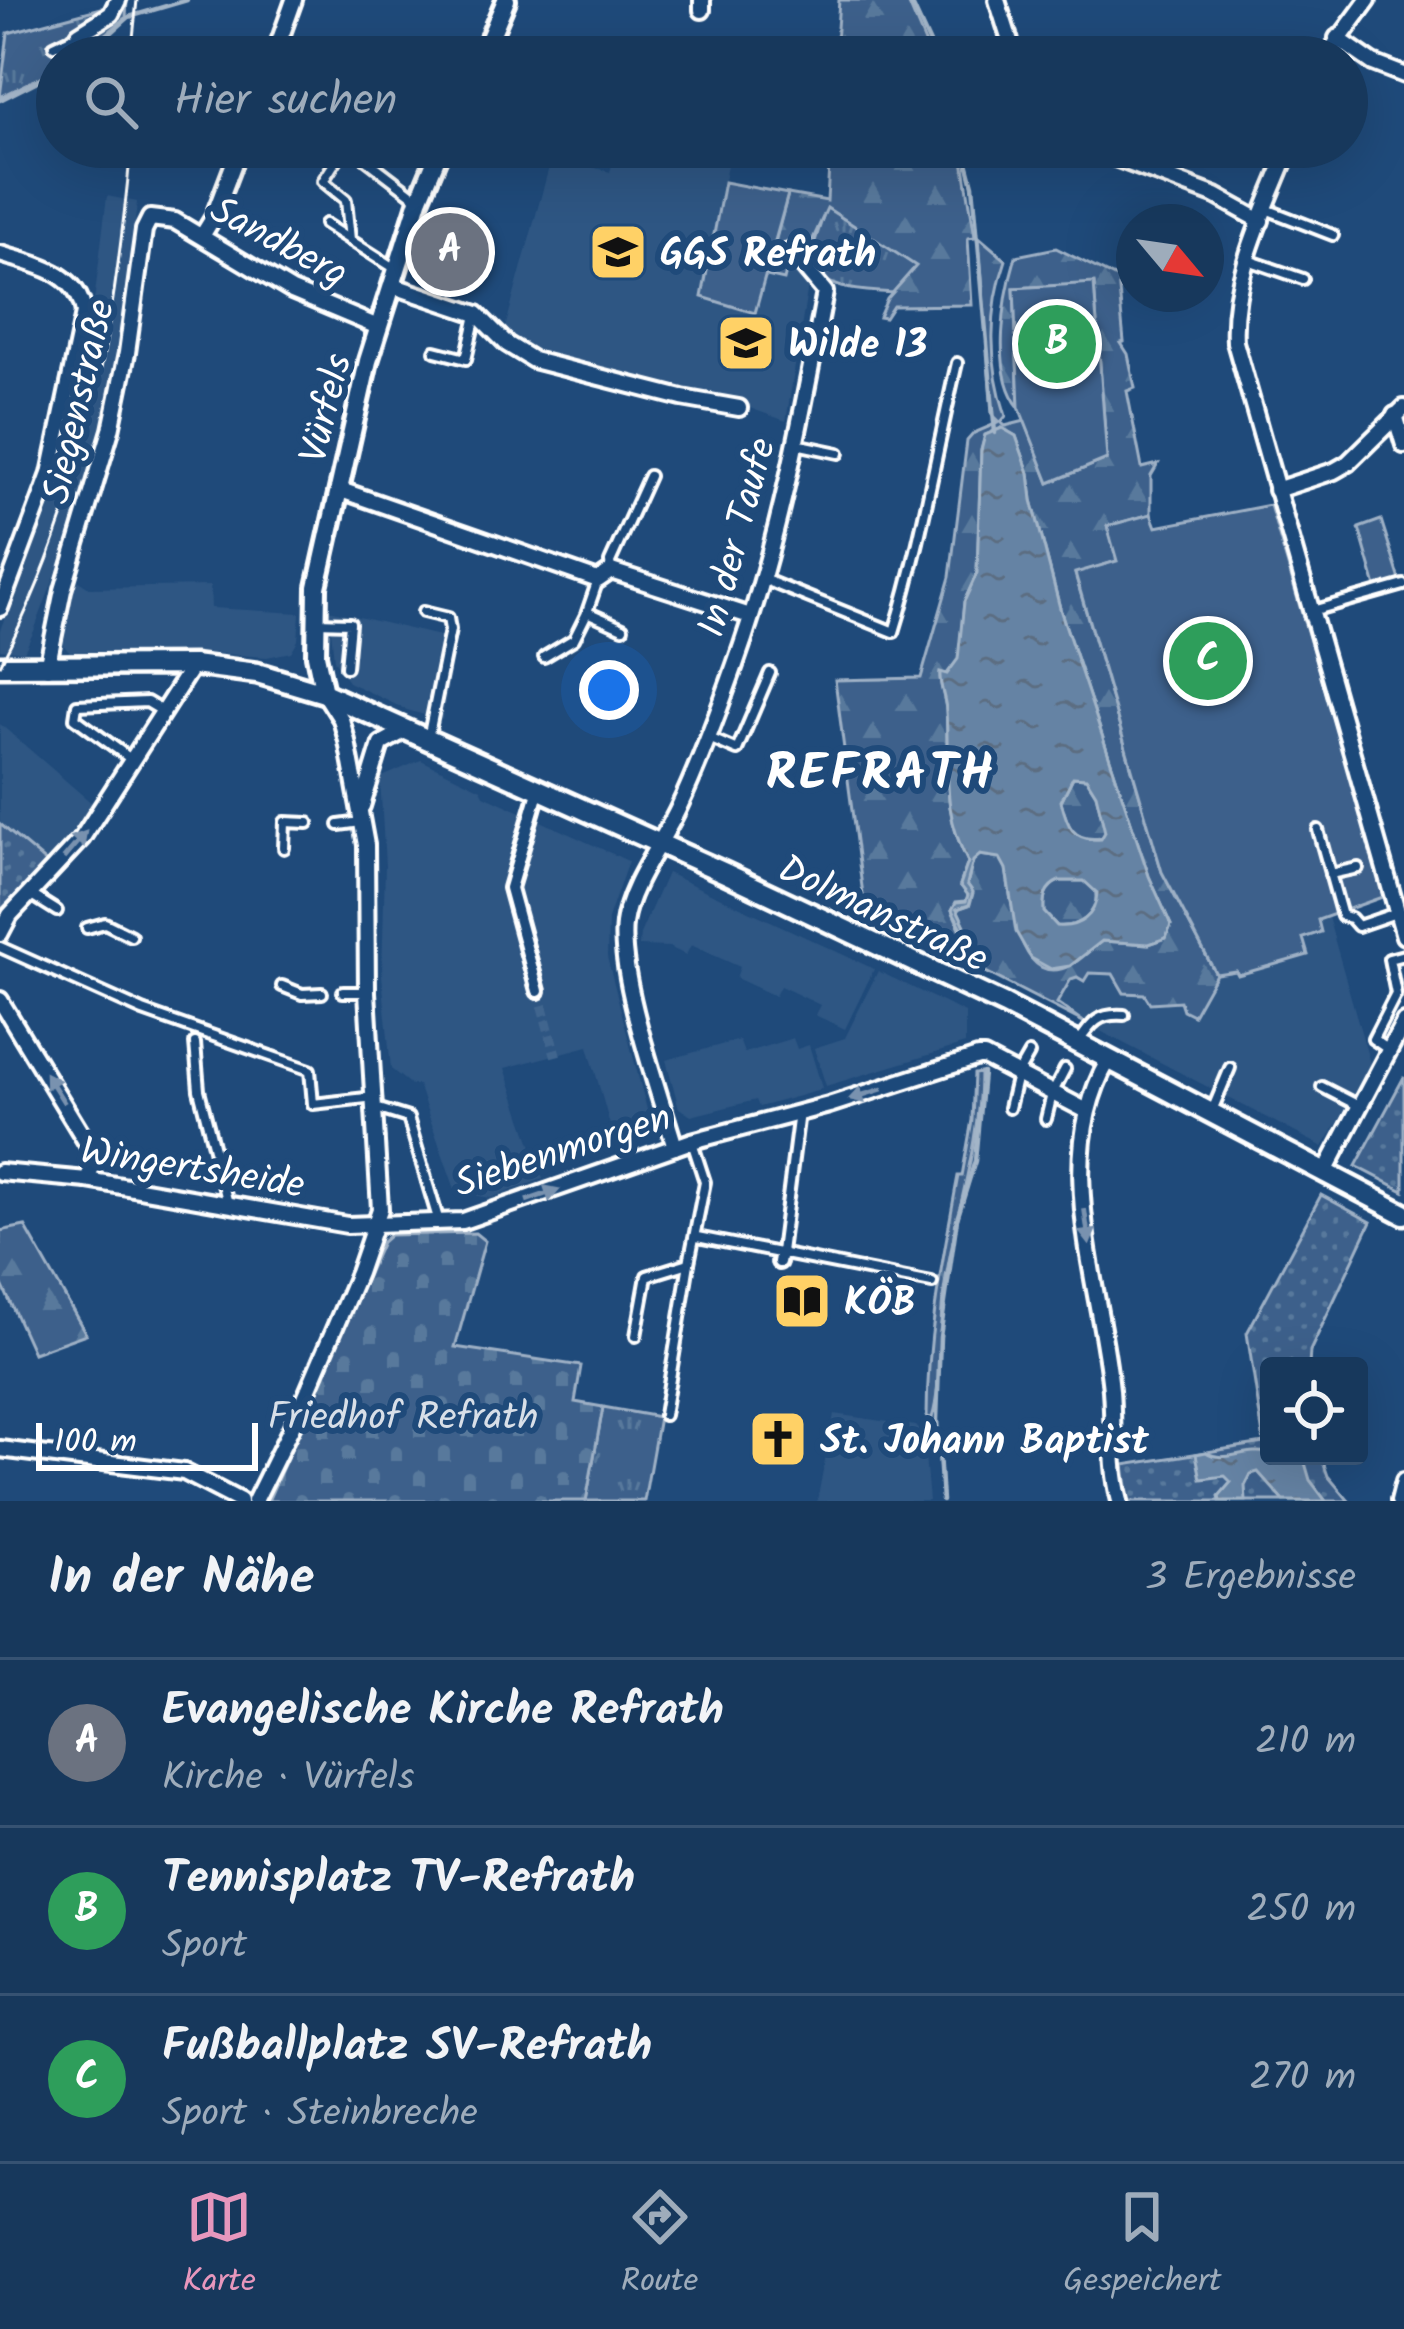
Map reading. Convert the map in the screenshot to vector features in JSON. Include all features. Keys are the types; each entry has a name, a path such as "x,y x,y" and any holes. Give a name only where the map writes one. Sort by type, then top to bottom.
{"main road":[{"name":"Dolmanstraße","path":"0,666 193,665 257,673 324,693 1005,1005 1404,1214"}],"street":[{"path":"79,34 111,14 118,0"},
{"path":"281,36 294,0"},
{"path":"490,36 506,0"},
{"path":"997,0 1008,36"},
{"path":"1339,36 1368,0"},
{"path":"1368,59 1404,75"},
{"path":"202,236 232,168"},
{"name":"Vürfels","path":"324,693 316,656 317,587 378,327 432,168"},
{"path":"1145,168 1263,215"},
{"path":"1282,168 1233,310 1234,342 1404,936"},
{"name":"Sandberg","path":"150,218 175,221 292,291 378,327"},
{"name":"Siegenstraße","path":"47,668 63,590 111,430 128,353 144,230 150,218"},
{"name":"In der Taufe","path":"675,1147 634,1004 624,933 630,903 707,737 762,579 825,292 804,267 803,254 791,250"},
{"path":"0,254 66,279 76,287 84,313 50,474 0,608"},
{"path":"393,277 477,314 507,344 533,359 682,398 740,408"},
{"path":"1276,490 1348,463 1400,411"},
{"path":"1400,411 1404,445"},
{"path":"338,489 604,575 750,616"},
{"path":"0,934 10,915 82,838 193,665"},
{"path":"255,1501 298,1414 376,1224 381,1191 361,816 341,718 324,693"},
{"path":"361,816 381,745 406,730"},
{"path":"538,992 510,888 539,789"},
{"path":"0,1000 96,1158 87,1180"},
{"path":"1324,1174 1404,1022"},
{"name":"Siebenmorgen","path":"376,1224 478,1217 692,1141 984,1057 1087,1111"},
{"path":"1108,1060 1087,1111 1082,1151 1084,1204 1111,1390 1120,1501"},
{"name":"Wingertsheide","path":"0,1172 87,1180 347,1225 376,1224"},
{"path":"0,1449 184,1472 240,1501"},
{"path":"1399,1501 1404,1480"}],"lane":[{"path":"75,36 79,34"},
{"path":"332,168 323,182 346,200 350,240"},
{"path":"377,168 419,200"},
{"path":"1263,215 1333,235"},
{"path":"325,224 393,277"},
{"path":"1248,260 1303,280"},
{"path":"435,351 466,358 477,314"},
{"path":"762,579 894,632 911,577 957,363"},
{"path":"794,444 839,453"},
{"path":"544,657 574,639 650,476"},
{"path":"1311,612 1404,585"},
{"path":"423,612 448,618 450,630 428,739"},
{"path":"587,613 622,628"},
{"path":"314,622 350,623 346,667"},
{"path":"707,737 737,750 770,673"},
{"path":"133,760 76,718 77,705 147,702 164,712"},
{"path":"339,825 361,816"},
{"path":"284,848 285,822 308,823"},
{"path":"1318,830 1342,916 1358,926 1396,913"},
{"path":"1330,874 1358,868"},
{"path":"30,894 57,911"},
{"path":"87,928 105,923 131,936"},
{"path":"0,947 143,1011 310,1070 313,1104 376,1102 408,1118 439,1222"},
{"path":"1389,1050 1373,1039 1396,994 1389,959 1404,955"},
{"path":"282,986 302,994 322,993"},
{"path":"343,992 368,992"},
{"path":"1078,1044 1095,1020 1105,1014 1124,1015"},
{"path":"195,1043 199,1090 228,1204"},
{"path":"1010,1108 1017,1075 1029,1054"},
{"path":"1211,1115 1230,1068"},
{"path":"1046,1119 1065,1070"},
{"path":"1322,1087 1360,1107"},
{"path":"780,1257 799,1112"},
{"path":"664,1414 705,1182 692,1141"},
{"path":"698,1237 780,1257 932,1283"},
{"path":"636,1336 647,1276 689,1263"}],"shaded area":[{"name":"GGS Refrath","path":"549,168 610,172 611,168 726,168 702,297 755,313 766,276 783,280 787,267 809,279 786,421 744,406 744,399 684,392 541,355 526,350 504,332"},
{"path":"107,196 137,202 111,400 34,631 24,652 0,649 0,630 52,502 65,456 92,319"},
{"path":"77,580 89,588 210,586 211,608 300,613 298,640 291,652 267,657 180,651 70,653 61,642"},
{"path":"329,610 456,640 442,720 407,710 348,682 334,660"},
{"path":"0,724 94,805 72,838 47,863 0,824"},
{"path":"421,760 481,789 484,795 628,861 608,919 607,957 651,1125 613,1136 588,1046 505,1068 543,1179 491,1198 456,1192 418,1085 391,1069 382,975 385,866 380,778"},
{"path":"667,873 874,969 845,1029 815,1015 820,1005 780,986 775,996 736,978 740,967 691,945 686,955 669,947 639,946"},
{"path":"1328,917 1371,1067 1323,1147 1085,1023 1057,1003 1071,979 1089,973 1113,974 1151,1002 1180,1001 1193,1015 1216,974 1307,954 1303,938"},
{"path":"878,971 965,1013 965,1044 826,1086 814,1048 845,1038"},
{"path":"793,1038 797,1049 809,1045 822,1088 759,1107 756,1100 691,1116 679,1108 666,1060 739,1040 744,1053"},
{"path":"834,1414 916,1426 923,1434 929,1501 817,1501"}],"green space":[{"path":"127,0 126,18 104,36 36,36 36,79 0,97 8,33 109,6 109,2"},
{"path":"839,0 907,0 922,36 836,36"},
{"path":"829,168 964,168 975,237 968,238 972,305 893,306 885,318 879,317 887,299 916,266 827,208 799,270 787,268 784,280 766,276 788,194 827,201"},
{"path":"724,182 788,194 755,313 702,297"},
{"path":"826,207 917,266 893,293 836,285 807,266"},
{"path":"979,237 1006,260 996,298 993,338 996,378 1006,416 1001,422 1005,426 1025,421 1049,483 1107,459 1094,284 1014,288 1019,407 1005,375 1002,334 1016,256 1056,248 1116,278 1116,312 1121,312 1121,343 1135,388 1127,391 1142,468 1158,464 1151,476 1151,514 1108,526 1117,561 1075,574 1162,872 1216,974 1193,1015 1183,1010 1180,1001 1150,1003 1144,994 1124,993 1113,974 1089,973 1084,981 1071,979 1057,1003 1085,1023 865,910 835,680 921,678 950,577 967,441 1000,422 992,414","holes":["1002,428 1016,436 1061,612 1149,876 1171,925 1166,938 1149,944 1102,941 1071,965 1053,970 1039,966 1020,938 1001,858 979,855 973,861 967,884 973,893 970,904 957,909 972,941 975,963 952,910 956,903 966,902 968,894 960,885 968,862 950,805 946,710 940,682 940,673 947,674 959,659 964,602 977,573 985,435"]},
{"path":"1094,283 1107,459 1049,483 1019,407 1014,288"},
{"path":"1270,505 1385,896 1318,920 1321,932 1303,938 1308,955 1238,975 1236,971 1216,974 1162,872 1075,573 1117,561 1107,526 1151,514 1156,527"},
{"path":"1381,520 1400,580 1376,587 1359,528"},
{"path":"1073,777 1086,778 1096,794 1106,833 1101,838 1083,837 1069,824 1061,801"},
{"path":"0,824 47,863 0,911"},
{"path":"1059,881 1084,881 1095,889 1095,906 1073,925 1057,926 1044,912 1046,894"},
{"path":"980,1073 976,1128 944,1291 932,1418 927,1417 928,1386 937,1296 972,1120 974,1074"},
{"path":"1404,1077 1404,1191 1356,1166"},
{"path":"1321,1195 1371,1222 1310,1357 1260,1357 1260,1417 1247,1333"},
{"path":"25,1226 86,1334 33,1353 0,1280 0,1231"},
{"name":"Friedhof Refrath","path":"475,1233 485,1241 455,1347 581,1366 575,1402 603,1407 586,1501 268,1501 382,1242 390,1235"},
{"path":"603,1407 659,1417 644,1501 586,1501"},
{"path":"1260,1444 1260,1465 1324,1465 1349,1501 1129,1501 1124,1465"}],"water":[{"path":"1002,428 1016,436 1061,612 1149,876 1171,925 1166,938 1149,944 1102,941 1070,966 1051,969 1031,958 1016,932 1000,858 980,855 973,861 967,884 973,892 969,905 957,909 972,941 977,964 971,961 969,941 952,910 968,895 960,885 968,862 950,805 940,672 947,674 958,659 964,602 977,573 985,435","holes":["1073,777 1086,778 1096,794 1105,832 1101,839 1083,838 1069,824 1061,801","1059,881 1084,881 1097,893 1090,914 1079,923 1057,926 1044,912 1046,894"]},
{"path":"1260,1452 1260,1465 1306,1465 1326,1501 1284,1501 1258,1472 1251,1474 1245,1486 1246,1501 1220,1501 1231,1482 1225,1476 1201,1479 1196,1454 1223,1457"}],"waterway":[{"path":"108,36 129,17 187,0"},
{"path":"910,0 926,36"},
{"path":"0,100 36,82"},
{"path":"969,168 995,433"},
{"path":"942,1501 937,1420 940,1337 957,1219 975,1161 983,1073"}],"tunnel":[{"path":"538,991 556,1056"}],"tram line":[{"path":"133,36 137,0"},
{"path":"0,665 55,540 92,413 116,282 129,168"}],"place":[{"name":"Evangelische Kirche Refrath","path":"450,252"},
{"name":"GGS Refrath","path":"618,252"},
{"name":"Wilde 13","path":"746,343"},
{"name":"Tennisplatz TV-Refrath","path":"1057,344"},
{"name":"Fußballplatz SV-Refrath","path":"1208,661"},
{"name":"KÖB","path":"802,1301"},
{"name":"St. Johann Baptist","path":"778,1439"}],"district":[{"name":"REFRATH","path":"881,771"}]}
